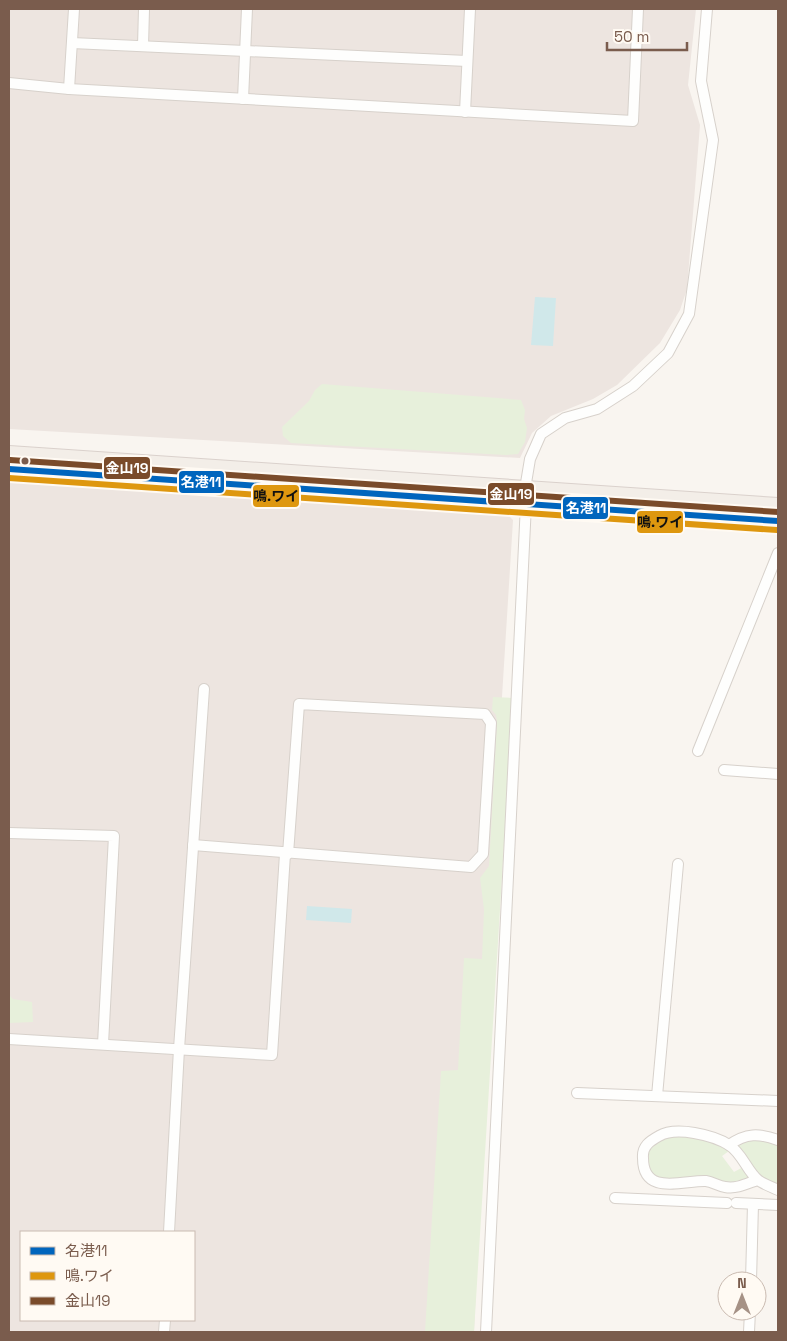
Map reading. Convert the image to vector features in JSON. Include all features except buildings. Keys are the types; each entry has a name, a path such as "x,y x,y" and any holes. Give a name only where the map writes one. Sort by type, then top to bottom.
{"main road":[{"path":"9,454 778,505"},
{"path":"9,469 778,521"}],"street":[{"path":"69,89 74,9"},
{"path":"143,46 144,9"},
{"path":"243,99 247,9"},
{"path":"465,112 470,9"},
{"path":"9,83 69,89 633,121 638,9"},
{"path":"486,1332 526,504 525,489 530,459 542,434 565,418 597,409 632,386 668,353 689,314 713,140 701,80 707,9"},
{"path":"72,42 467,61"},
{"path":"698,751 778,553"},
{"path":"169,1231 179,1049 204,689"},
{"path":"9,1039 272,1055 286,854 299,704 484,714 491,723 483,854 471,867 286,854 193,845"},
{"path":"724,770 778,774"},
{"path":"9,833 114,836 103,1044"},
{"path":"657,1096 678,864"},
{"path":"577,1093 778,1101"},
{"path":"757,1180 739,1187 724,1187 709,1181 662,1185 648,1175 643,1165 642,1153 647,1142 662,1134 679,1131 692,1132 729,1145 747,1162 757,1180 778,1190"},
{"path":"729,1145 741,1136 756,1133 778,1140"},
{"path":"615,1198 778,1205"},
{"path":"751,1271 753,1204"}],"shaded area":[{"path":"9,9 696,9 688,85 700,125 687,289 680,310 660,343 617,385 593,399 551,416 532,433 520,458 9,429"},
{"path":"9,482 508,515 513,520 502,697 474,1332 9,1332"}],"green space":[{"path":"322,384 521,400 525,410 524,419 527,428 525,442 518,454 506,455 291,443 283,436 282,427 309,401 315,390"},
{"path":"493,697 513,698 474,1332 425,1332 441,1071 458,1070 464,958 482,959 484,910 480,878 489,866 497,722 496,715 492,710"},
{"path":"9,995 13,999 32,1002 33,1022 9,1023"},
{"path":"692,1136 727,1147 729,1151 722,1156 734,1172 745,1166 753,1178 740,1183 663,1181 650,1173 645,1154 654,1142 671,1137"},
{"path":"757,1136 778,1142 778,1186 761,1178 735,1145"}],"water":[{"path":"535,297 556,298 553,346 531,345"},
{"path":"307,906 352,909 351,923 306,920"}],"transit line":[{"name":"金山19","path":"10,460 778,512"},
{"name":"名港11","path":"9,469 778,521"},
{"name":"鳴.ワイ","path":"9,478 777,530"}]}
